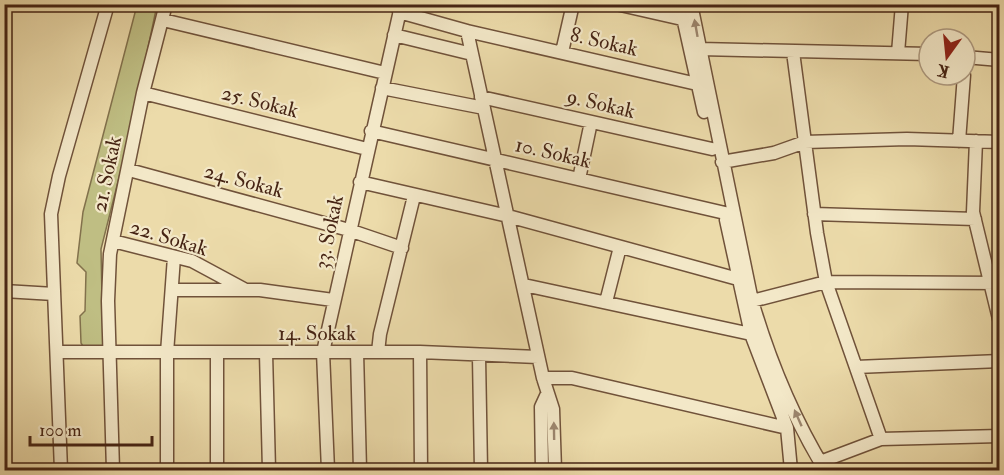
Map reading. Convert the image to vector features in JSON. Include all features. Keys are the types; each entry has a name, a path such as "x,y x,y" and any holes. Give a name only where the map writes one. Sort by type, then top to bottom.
{"street":[{"path":"61,471 51,231 54,195 108,4"},
{"name":"21. Sokak","path":"113,471 108,301 113,241 143,93 166,4"},
{"path":"562,52 573,4"},
{"path":"616,4 682,19"},
{"path":"680,4 751,334 787,428 791,471"},
{"path":"691,4 752,302 762,334 822,466 881,439 999,436"},
{"path":"898,53 902,4"},
{"name":"8. Sokak","path":"400,8 467,31 697,84"},
{"name":"33. Sokak","path":"328,471 323,352 400,8"},
{"path":"163,20 386,73"},
{"path":"467,31 538,357 547,394 554,409 555,471"},
{"path":"394,35 472,54"},
{"path":"700,49 917,54"},
{"path":"793,52 814,214 826,282 881,439"},
{"path":"977,59 999,60"},
{"path":"959,141 963,87"},
{"name":"9. Sokak","path":"382,88 591,122 712,149"},
{"name":"25. Sokak","path":"143,93 367,149"},
{"path":"579,179 591,122"},
{"name":"10. Sokak","path":"371,131 725,213"},
{"path":"722,162 774,153 805,142 907,139 999,142"},
{"path":"976,141 975,219 995,282 999,323"},
{"name":"24. Sokak","path":"129,170 349,230 402,248"},
{"path":"360,182 508,216 738,279"},
{"path":"378,352 380,334 414,196"},
{"path":"814,214 975,219"},
{"name":"22. Sokak","path":"113,241 192,261 245,289"},
{"path":"606,302 620,247"},
{"path":"167,471 167,353 174,256"},
{"path":"752,302 826,282 995,282"},
{"path":"524,285 751,334"},
{"path":"173,290 245,289 333,300"},
{"path":"4,291 54,294"},
{"name":"14. Sokak","path":"57,352 111,354 420,352 479,357 538,357"},
{"path":"357,352 360,471"},
{"path":"420,352 421,471"},
{"path":"266,353 269,471"},
{"path":"217,354 217,471"},
{"path":"479,357 481,471"},
{"path":"856,367 999,361"},
{"path":"543,378 572,378 787,428"},
{"path":"542,471 542,407 547,394"}],"shaded area":[{"path":"137,5 157,5 129,138 101,249 103,346 84,348 81,343 80,316 85,311 86,272 77,263 83,212"}]}
